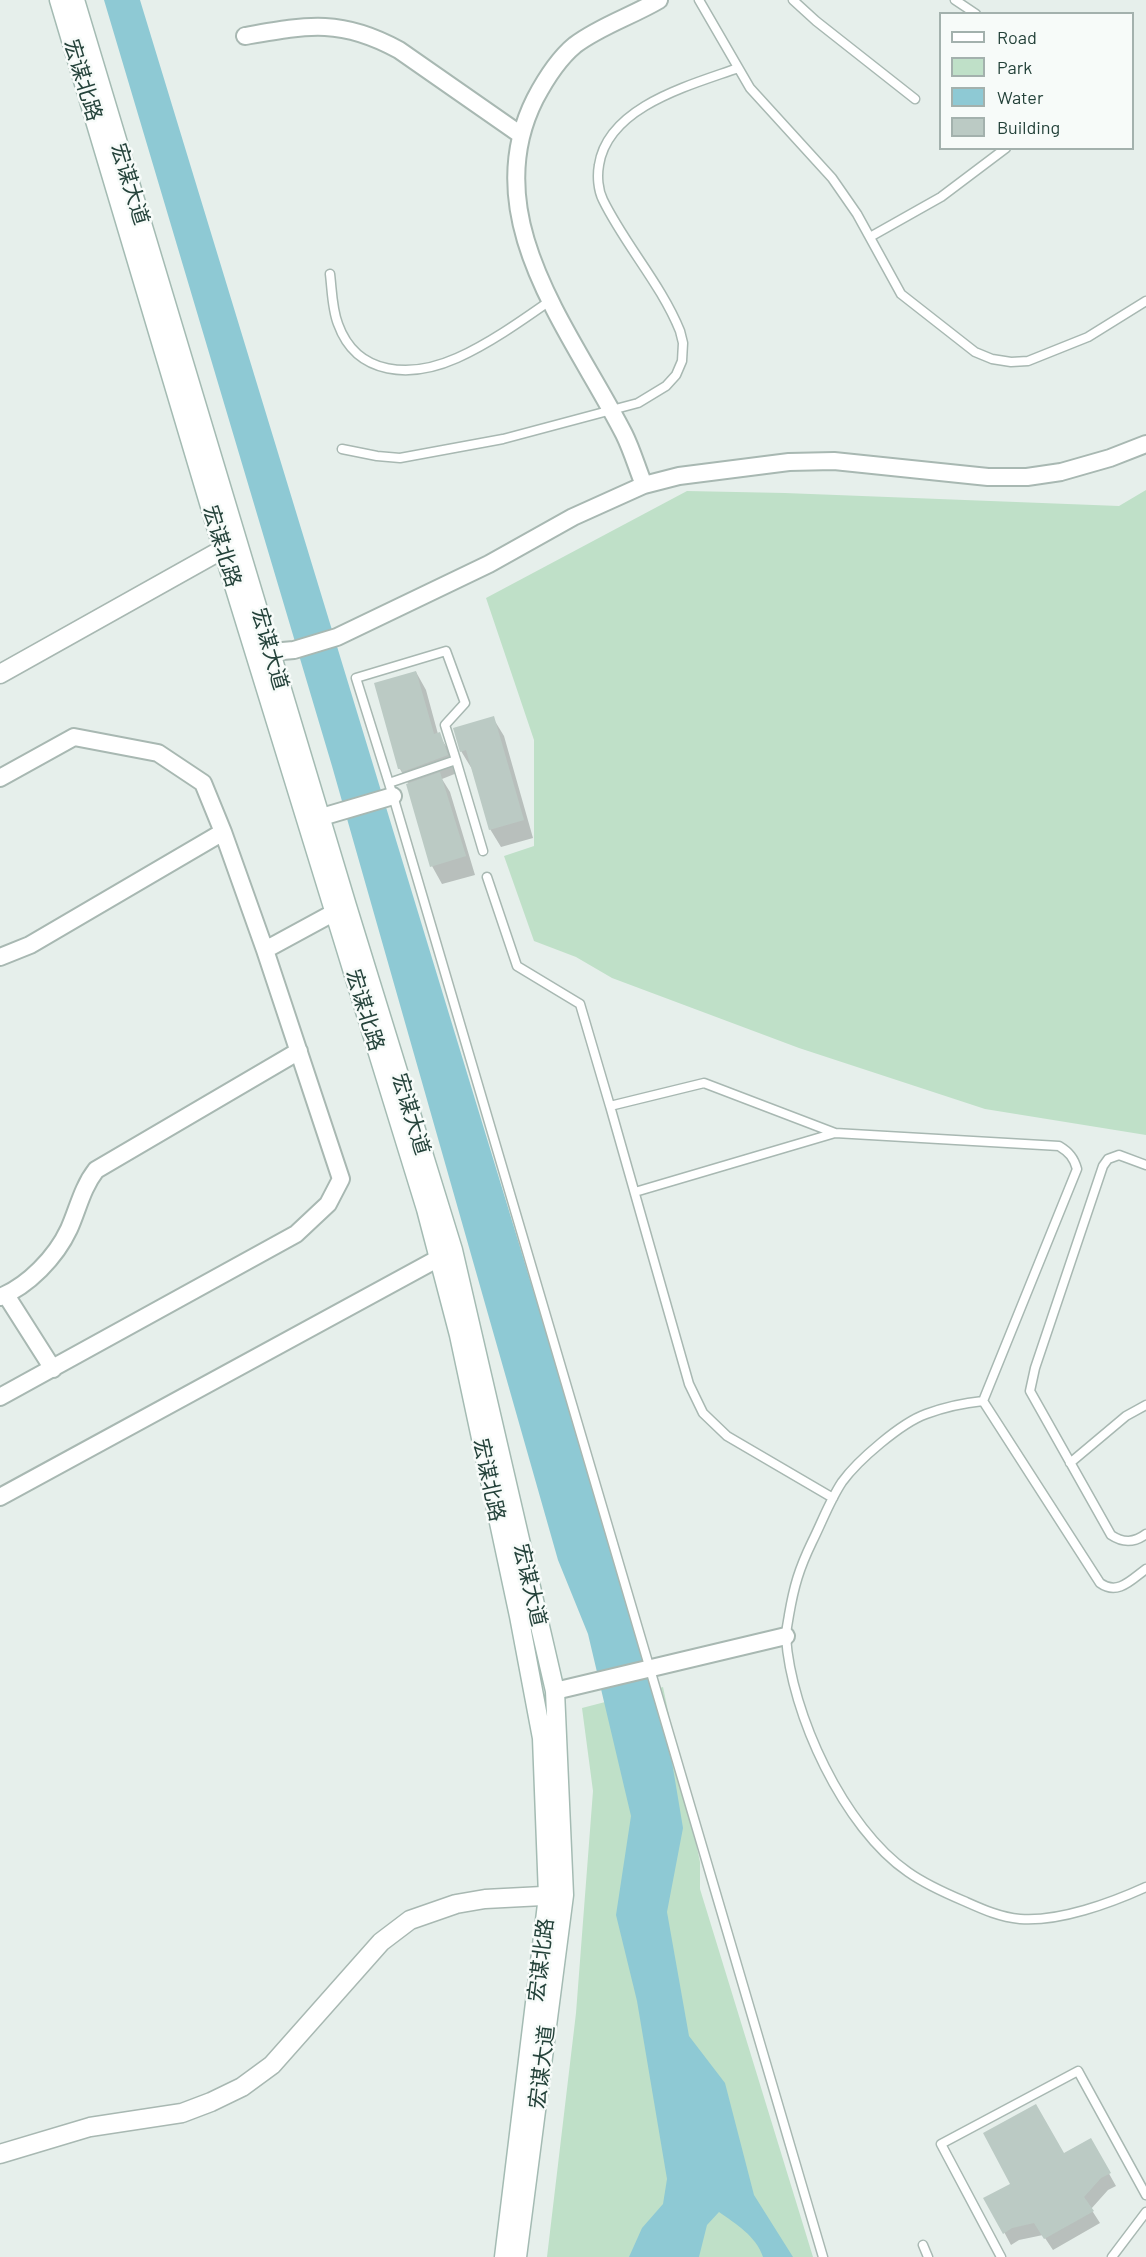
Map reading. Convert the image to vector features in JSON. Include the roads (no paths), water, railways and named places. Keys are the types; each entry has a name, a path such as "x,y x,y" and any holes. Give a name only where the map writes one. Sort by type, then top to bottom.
{"main road":[{"name":"宏谋北路","path":"59,0 314,820"},
{"name":"宏谋大道","path":"75,0 230,546 271,652 314,820 446,1254 555,1691 556,1896 517,2257"},
{"path":"0,674 230,546"},
{"name":"宏谋北路","path":"446,1254 459,1335 514,1593 542,1738 556,1896 504,2257"},
{"path":"0,2154 90,2127 182,2113 211,2102 242,2087 272,2065 381,1942 410,1920 456,1904 485,1899 556,1896"}],"street":[{"path":"644,485 625,436 551,300 530,256 519,218 516,166 520,135 525,119 561,58 592,34 659,0"},
{"path":"245,36 301,26 327,26 354,30 379,39 399,50 520,135"},
{"path":"271,652 294,650 337,637 489,564 573,517 644,485 679,476 789,462 834,461 988,477 1027,477 1061,472 1110,458 1146,444"},
{"path":"0,778 74,737 158,753 203,783 265,950 342,1179 328,1204 296,1234 0,1397"},
{"path":"314,820 391,789"},
{"path":"0,957 30,945 223,832"},
{"path":"265,950 341,909"},
{"path":"53,1369 3,1296 29,1280 58,1247 68,1230 87,1181 96,1170 299,1051"},
{"path":"0,1497 446,1254"},
{"path":"555,1691 786,1636"}],"lane":[{"path":"699,0 750,88 832,178 857,214 901,294 975,352 992,359 1011,362 1028,361 1089,337 1146,302"},
{"path":"793,0 816,21 915,99"},
{"path":"955,0 973,12"},
{"path":"342,449 400,458 503,440 638,403 666,386 676,375 682,361 683,344 675,320 602,198 597,172 603,148 621,123 640,108 738,68"},
{"path":"870,237 942,197 1003,150"},
{"path":"330,274 337,323 345,339 354,353 366,362 381,367 419,369 457,358 518,323 551,300"},
{"path":"483,850 445,725 465,703 446,651 356,678 391,789 823,2257"},
{"path":"391,789 456,760"},
{"path":"487,877 517,966 580,1004 689,1384 703,1413 727,1436 833,1498"},
{"path":"610,1106 704,1083 835,1133 1059,1146 1066,1150 1077,1169 983,1401"},
{"path":"635,1192 835,1133"},
{"path":"1146,1165 1119,1155 1106,1161 1035,1368 1030,1391 1111,1535 1121,1541 1129,1541 1139,1540 1146,1534"},
{"path":"983,1401 956,1404 923,1415 879,1444 858,1463 833,1498 796,1578 786,1636 794,1688 805,1722 833,1784 865,1829 907,1872 943,1893 998,1916 1022,1919 1055,1916 1118,1899 1146,1887"},
{"path":"983,1401 1100,1584 1108,1588 1120,1587 1146,1569"},
{"path":"1070,1463 1126,1416 1146,1405"},
{"path":"1000,2257 941,2144 1078,2071 1146,2195"},
{"path":"1112,2257 1146,2212"},
{"path":"923,2245 928,2257"}],"water":[{"path":"104,0 140,0 666,1726 683,1828 667,1912 689,2036 725,2083 754,2195 793,2257 763,2257 756,2243 739,2226 719,2212 707,2225 699,2257 629,2257 642,2228 663,2204 667,2179 637,2001 616,1915 631,1816 588,1634 558,1560 332,766"}]}
